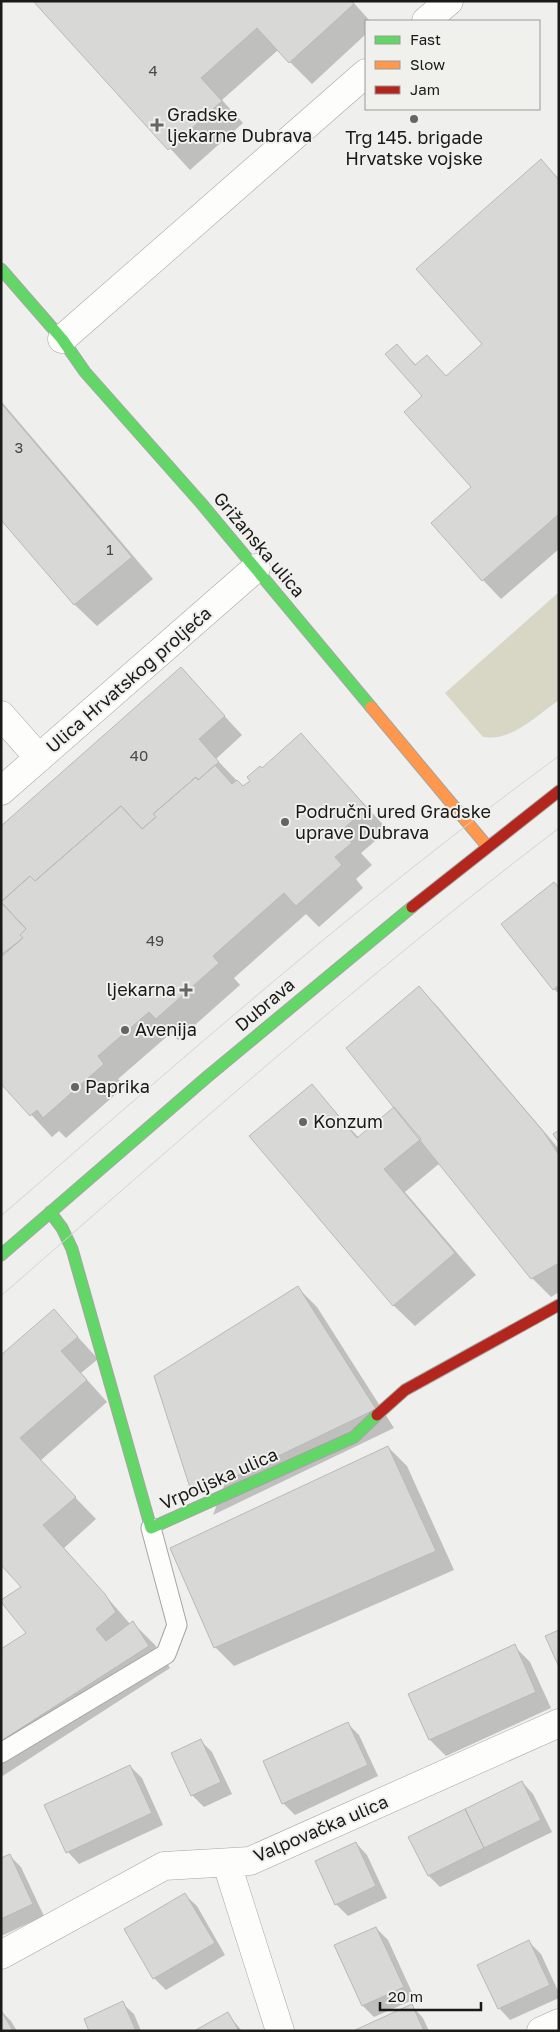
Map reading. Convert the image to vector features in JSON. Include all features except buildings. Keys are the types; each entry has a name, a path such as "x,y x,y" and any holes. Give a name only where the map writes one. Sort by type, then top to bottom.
{"street":[{"path":"427,20 449,1"},
{"path":"62,339 365,74"},
{"name":"Grižanska ulica","path":"1,269 62,339 86,372 256,568 487,846"},
{"name":"Ulica Hrvatskog proljeća","path":"1,791 256,568"},
{"path":"1,714 39,758"},
{"name":"Dubrava","path":"1,1255 308,991 487,846 559,791"},
{"name":"Vrpoljska ulica","path":"50,1212 62,1228 72,1249 151,1528 354,1437 405,1390 559,1305"},
{"name":"Valpovačka ulica","path":"1,1955 164,1866 227,1864 250,1861 559,1723"},
{"path":"227,1864 280,2031"},
{"path":"541,2031 559,2023"}],"lane":[{"path":"1,1753 166,1654 177,1625 151,1528"}],"shaded area":[{"path":"559,592 559,700 533,720 514,731 494,737 483,737 445,693"}],"tram line":[{"path":"1,1216 206,1038 345,922 559,756"},
{"path":"1,1296 207,1116 346,998 559,828"}],"traffic: fast":[{"path":"1,269 62,339 85,372 201,503 371,707"},
{"path":"1,1255 207,1077 412,907"},
{"path":"50,1212 62,1228 72,1249 151,1528 354,1437 377,1415"}],"traffic: slow":[{"path":"371,707 487,846"}],"traffic: jam":[{"path":"412,907 559,791"},
{"path":"377,1415 405,1390 559,1305"}],"place":[{"name":"Trg 145. brigade Hrvatske vojske","path":"414,119"},
{"name":"Gradske ljekarne Dubrava","path":"157,125"},
{"name":"Područni ured Gradske uprave Dubrava","path":"285,822"},
{"name":"ljekarna","path":"186,990"},
{"name":"Avenija","path":"125,1030"},
{"name":"Paprika","path":"75,1087"},
{"name":"Konzum","path":"303,1122"}]}
